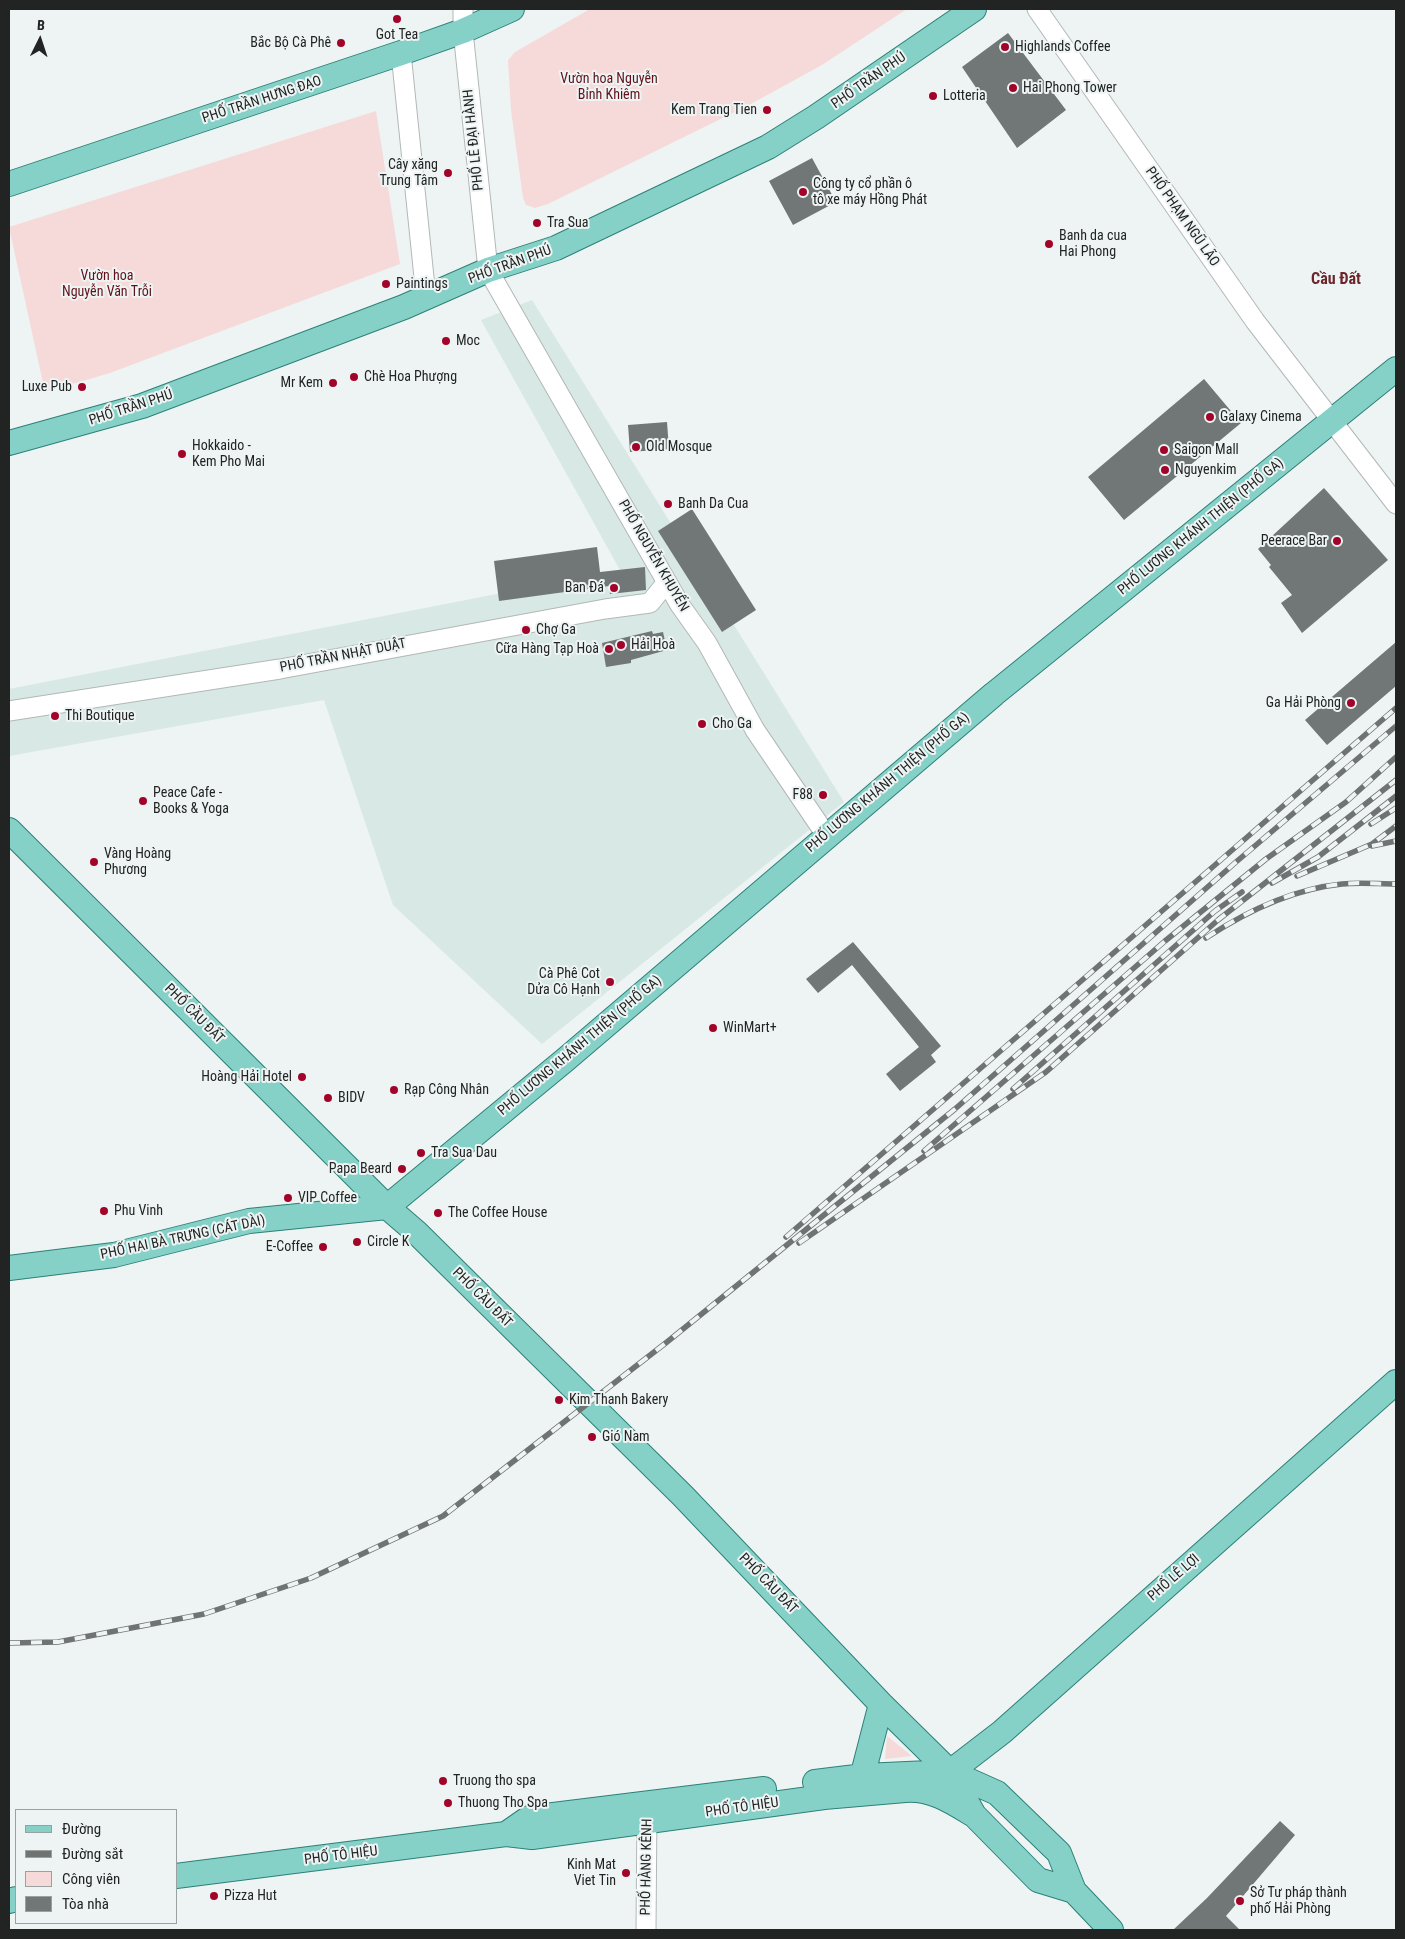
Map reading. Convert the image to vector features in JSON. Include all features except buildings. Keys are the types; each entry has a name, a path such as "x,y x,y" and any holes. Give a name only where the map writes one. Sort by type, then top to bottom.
{"main road":[{"name":"PHỐ TRẦN HƯNG ĐẠO","path":"9,184 402,53 463,20 512,9"},
{"name":"PHỐ TRẦN PHÚ","path":"9,443 142,406 426,297 488,270 556,248 768,147 816,117 974,9"},
{"name":"PHỐ LƯƠNG KHÁNH THIỆN (PHỐ GA)","path":"387,1207 565,1060 826,835 1001,688 1396,369"},
{"name":"PHỐ CẦU ĐẤT","path":"9,830 387,1207 416,1232 683,1496 881,1704 950,1772"},
{"name":"PHỐ HAI BÀ TRƯNG (CÁT DÀI)","path":"9,1268 114,1255 249,1221 387,1207"},
{"name":"PHỐ LÊ LỢI","path":"950,1772 1002,1732 1396,1382"},
{"path":"860,1785 881,1704"},
{"path":"950,1772 974,1815 1038,1880 1074,1890"},
{"path":"950,1772 997,1793 1005,1800 1059,1853 1074,1890 1111,1930"},
{"name":"PHỐ TÔ HIỆU","path":"178,1876 506,1834 532,1837 647,1813 950,1772"},
{"name":"PHỐ TÔ HIỆU","path":"860,1785 914,1789 944,1796 974,1815"}],"street":[{"name":"PHỐ PHẠM NGŨ LÃO","path":"1037,9 1255,321 1396,504"},
{"name":"PHỐ LÊ ĐẠI HÀNH","path":"463,20 488,270"},
{"path":"402,53 426,297"},
{"name":"PHỐ NGUYỄN KHUYẾN","path":"488,270 680,605 708,643 755,730 826,835"},
{"path":"650,603 667,582"},
{"name":"PHỐ TRẦN NHẬT DUẬT","path":"9,712 280,669 605,609 650,603 680,605"},
{"name":"PHỐ HÀNG KÊNH","path":"646,1930 647,1813"}],"shaded area":[{"name":"Chợ Ga","path":"532,300 844,802 542,1044 393,905 324,700 9,756 9,689 620,570 481,320"}],"green space":[{"name":"Vườn hoa Nguyễn Bỉnh Khiêm","path":"590,9 907,9 822,65 749,105 548,204 535,208 526,205 523,198 511,110 508,60 515,52"},
{"name":"Vườn hoa Nguyễn Văn Trỗi","path":"376,111 400,264 110,373 45,392 9,227"},
{"path":"887,1736 912,1756 885,1759"}],"railway":[{"path":"786,1237 1396,708"},
{"path":"9,1643 58,1642 204,1614 311,1578 443,1516 667,1342 955,1109 1236,862 1396,726"},
{"path":"924,1151 1165,941 1266,859 1346,802 1396,757"},
{"path":"799,1243 1046,1072 1218,920 1396,780"},
{"path":"1272,883 1318,857 1396,796"},
{"path":"1371,824 1396,808"},
{"path":"1297,876 1372,844 1396,826"},
{"path":"1372,846 1396,841"},
{"path":"1206,938 1254,910 1305,891 1349,883 1396,884"},
{"path":"1013,1089 1215,911 1242,892"}],"place":[{"name":"Got Tea","path":"397,19"},
{"name":"Bắc Bộ Cà Phê","path":"341,43"},
{"name":"Highlands Coffee","path":"1005,47"},
{"name":"Hai Phong Tower","path":"1013,88"},
{"name":"Lotteria","path":"933,96"},
{"name":"Kem Trang Tien","path":"767,110"},
{"name":"Cây xăng Trung Tâm","path":"448,173"},
{"name":"Công ty cổ phần ô tô xe máy Hồng Phát","path":"803,192"},
{"name":"Tra Sua","path":"537,223"},
{"name":"Banh da cua Hai Phong","path":"1049,244"},
{"name":"Paintings","path":"386,284"},
{"name":"Moc","path":"446,341"},
{"name":"Chè Hoa Phượng","path":"354,377"},
{"name":"Mr Kem","path":"333,383"},
{"name":"Luxe Pub","path":"82,387"},
{"name":"Galaxy Cinema","path":"1210,417"},
{"name":"Old Mosque","path":"636,447"},
{"name":"Saigon Mall","path":"1164,450"},
{"name":"Hokkaido - Kem Pho Mai","path":"182,454"},
{"name":"Nguyenkim","path":"1165,470"},
{"name":"Banh Da Cua","path":"668,504"},
{"name":"Peerace Bar","path":"1337,541"},
{"name":"Ban Đá","path":"614,588"},
{"name":"Chợ Ga","path":"526,630"},
{"name":"Hải Hoà","path":"621,645"},
{"name":"Cữa Hàng Tạp Hoà","path":"609,649"},
{"name":"Ga Hải Phòng","path":"1351,703"},
{"name":"Thi Boutique","path":"55,716"},
{"name":"Cho Ga","path":"702,724"},
{"name":"F88","path":"823,795"},
{"name":"Peace Cafe - Books & Yoga","path":"143,801"},
{"name":"Vàng Hoàng Phương","path":"94,862"},
{"name":"Cà Phê Cot Dửa Cô Hạnh","path":"610,982"},
{"name":"WinMart+","path":"713,1028"},
{"name":"Hoàng Hải Hotel","path":"302,1077"},
{"name":"Rạp Công Nhân","path":"394,1090"},
{"name":"BIDV","path":"328,1098"},
{"name":"Tra Sua Dau","path":"421,1153"},
{"name":"Papa Beard","path":"402,1169"},
{"name":"VIP Coffee","path":"288,1198"},
{"name":"Phu Vinh","path":"104,1211"},
{"name":"The Coffee House","path":"438,1213"},
{"name":"Circle K","path":"357,1242"},
{"name":"E-Coffee","path":"323,1247"},
{"name":"Kim Thanh Bakery","path":"559,1400"},
{"name":"Gió Nam","path":"592,1437"},
{"name":"Truong tho spa","path":"443,1781"},
{"name":"Thuong Tho Spa","path":"448,1803"},
{"name":"Kinh Mat Viet Tin","path":"626,1873"},
{"name":"Pizza Hut","path":"214,1896"},
{"name":"Sở Tư pháp thành phố Hải Phòng","path":"1240,1901"}],"district":[{"name":"Cầu Đất","path":"1336,280"}]}
